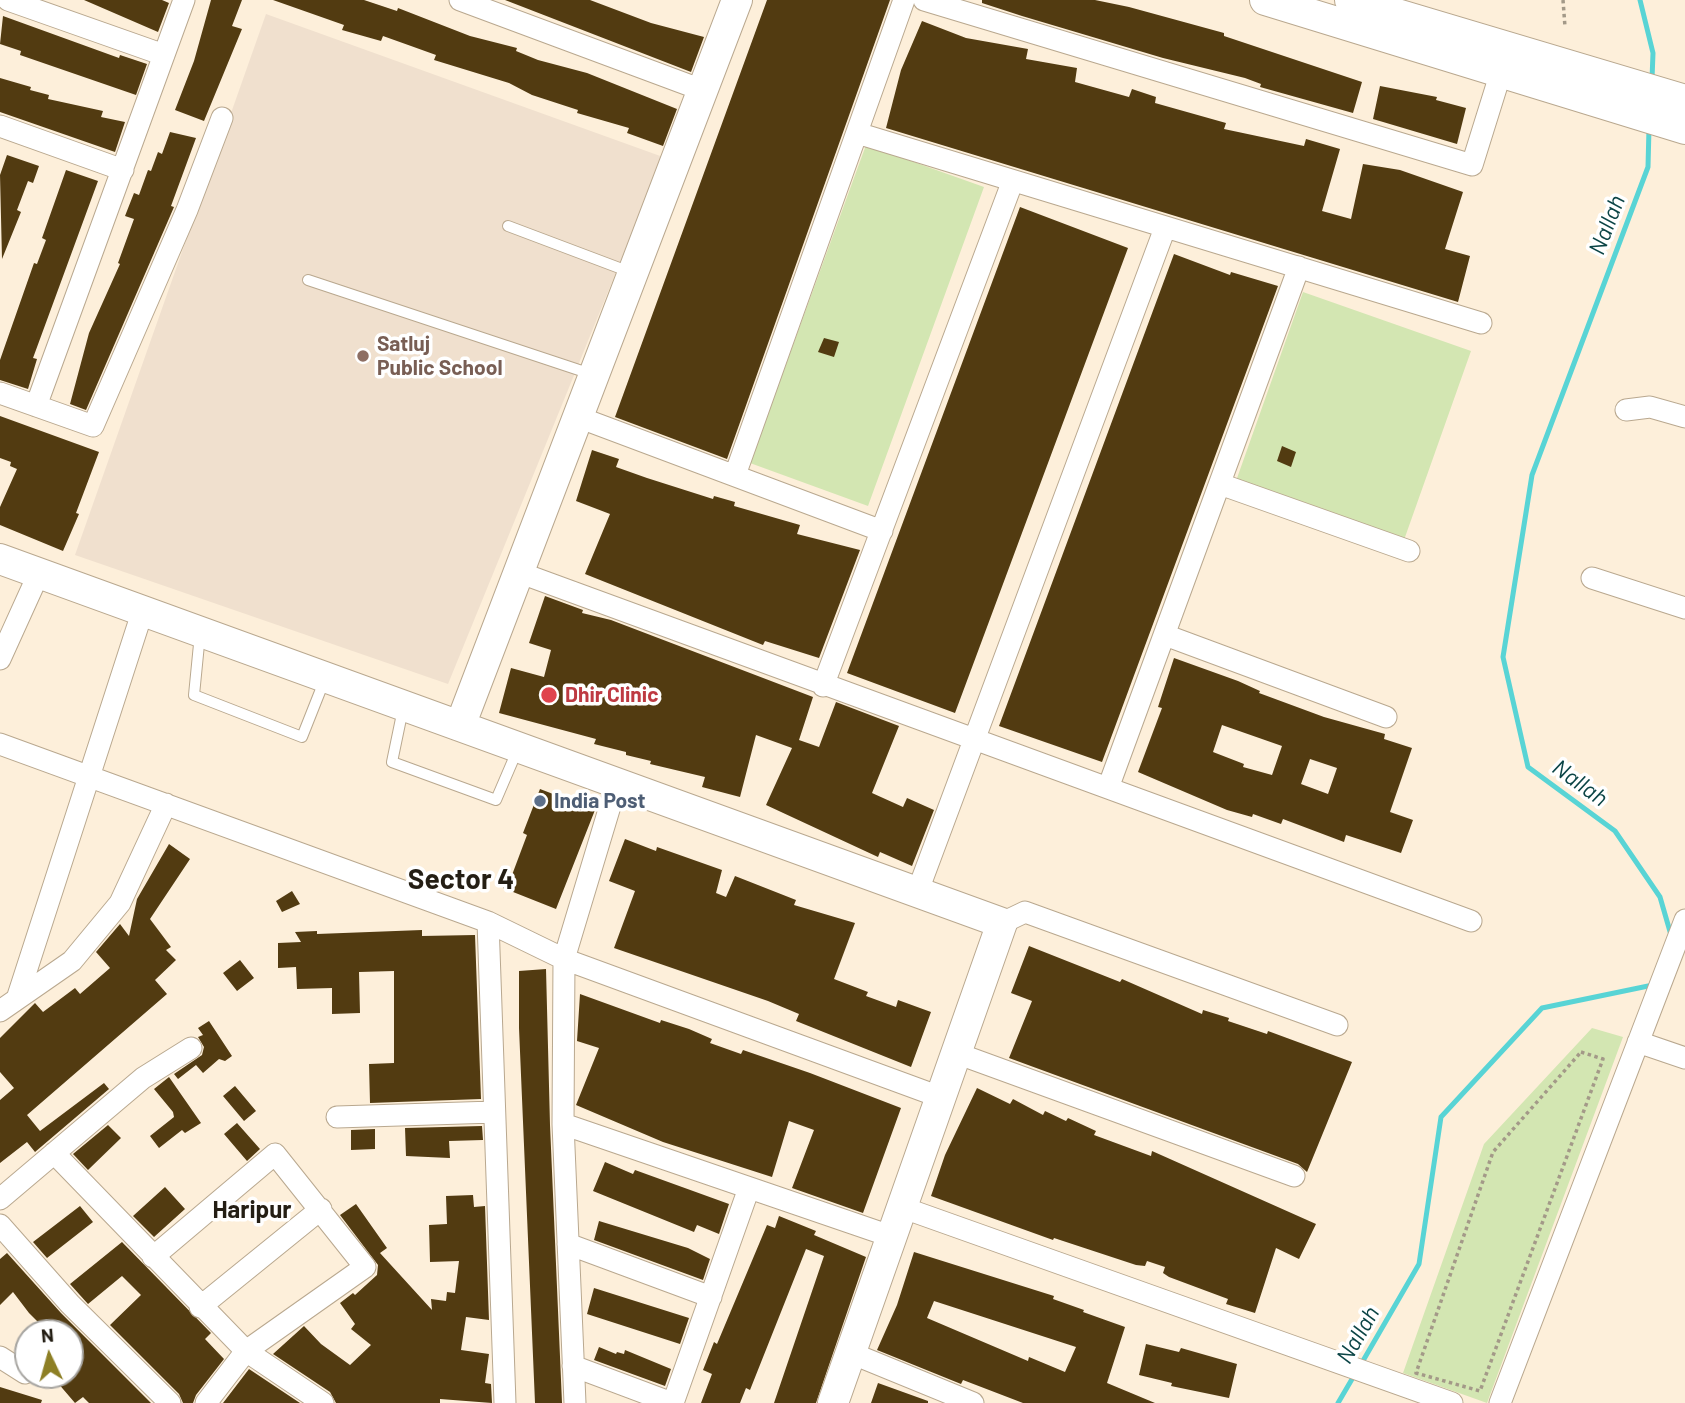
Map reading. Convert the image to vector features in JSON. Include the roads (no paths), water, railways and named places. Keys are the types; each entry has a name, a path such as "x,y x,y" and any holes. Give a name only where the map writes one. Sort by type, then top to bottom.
{"street":[{"path":"8,0 164,55"},
{"path":"36,406 184,0"},
{"path":"460,0 702,90"},
{"path":"460,726 737,0"},
{"path":"734,475 904,0"},
{"path":"923,0 1472,165 1501,72"},
{"path":"1265,0 1501,72 1609,91 1685,100"},
{"path":"1350,0 1609,91 1685,129"},
{"path":"0,393 93,426 187,210 222,118"},
{"path":"0,126 123,170"},
{"path":"857,133 1012,183 1481,323"},
{"path":"823,686 1012,183"},
{"path":"917,893 1165,228"},
{"path":"1108,788 1298,267"},
{"path":"1626,410 1650,407 1685,417"},
{"path":"578,417 881,531"},
{"path":"1220,484 1409,551"},
{"path":"0,559 142,613 1002,923"},
{"path":"518,572 823,686 1471,921"},
{"path":"0,659 39,573"},
{"path":"1592,578 1685,608"},
{"path":"9,1005 89,776 142,613"},
{"path":"1165,635 1386,717"},
{"path":"0,744 488,922 564,959 940,1097"},
{"path":"575,1403 563,1124 564,959 617,783"},
{"path":"9,1005 72,961 120,903 166,804"},
{"path":"833,1403 1002,923 1025,912 1337,1025"},
{"path":"1500,1403 1685,920"},
{"path":"488,922 505,1403"},
{"path":"1638,1042 1685,1058"},
{"path":"0,1199 143,1078 191,1048"},
{"path":"956,1052 1294,1175"},
{"path":"337,1117 494,1112"},
{"path":"563,1124 890,1236"},
{"path":"54,1153 200,1307 246,1351 323,1403"},
{"path":"153,1256 275,1154 365,1267 246,1351 206,1403"},
{"path":"573,1366 672,1403 749,1188"},
{"path":"901,1206 1452,1403"},
{"path":"200,1307 321,1209"},
{"path":"0,1225 70,1304 170,1403"},
{"path":"568,1244 711,1297"},
{"path":"851,1353 973,1403"}],"lane":[{"path":"508,226 633,273"},
{"path":"308,280 594,375"},
{"path":"200,634 194,695 302,737 325,678"},
{"path":"403,706 392,762 496,800 518,747"}],"waterway":[{"name":"Nallah","path":"1640,0 1653,53 1652,79"},
{"name":"Nallah","path":"1649,128 1648,167 1532,475 1503,657 1528,767 1615,831 1660,897 1671,935"},
{"name":"Nallah","path":"1360,1366 1419,1264 1441,1117 1542,1008 1653,985"},
{"name":"Nallah","path":"1338,1403 1355,1374"}],"place":[{"name":"Satluj Public School","path":"363,356"},
{"name":"Dhir Clinic","path":"549,695"},
{"name":"India Post","path":"540,801"}],"district":[{"name":"Sector 4","path":"461,880"},
{"name":"Haripur","path":"252,1210"}]}
